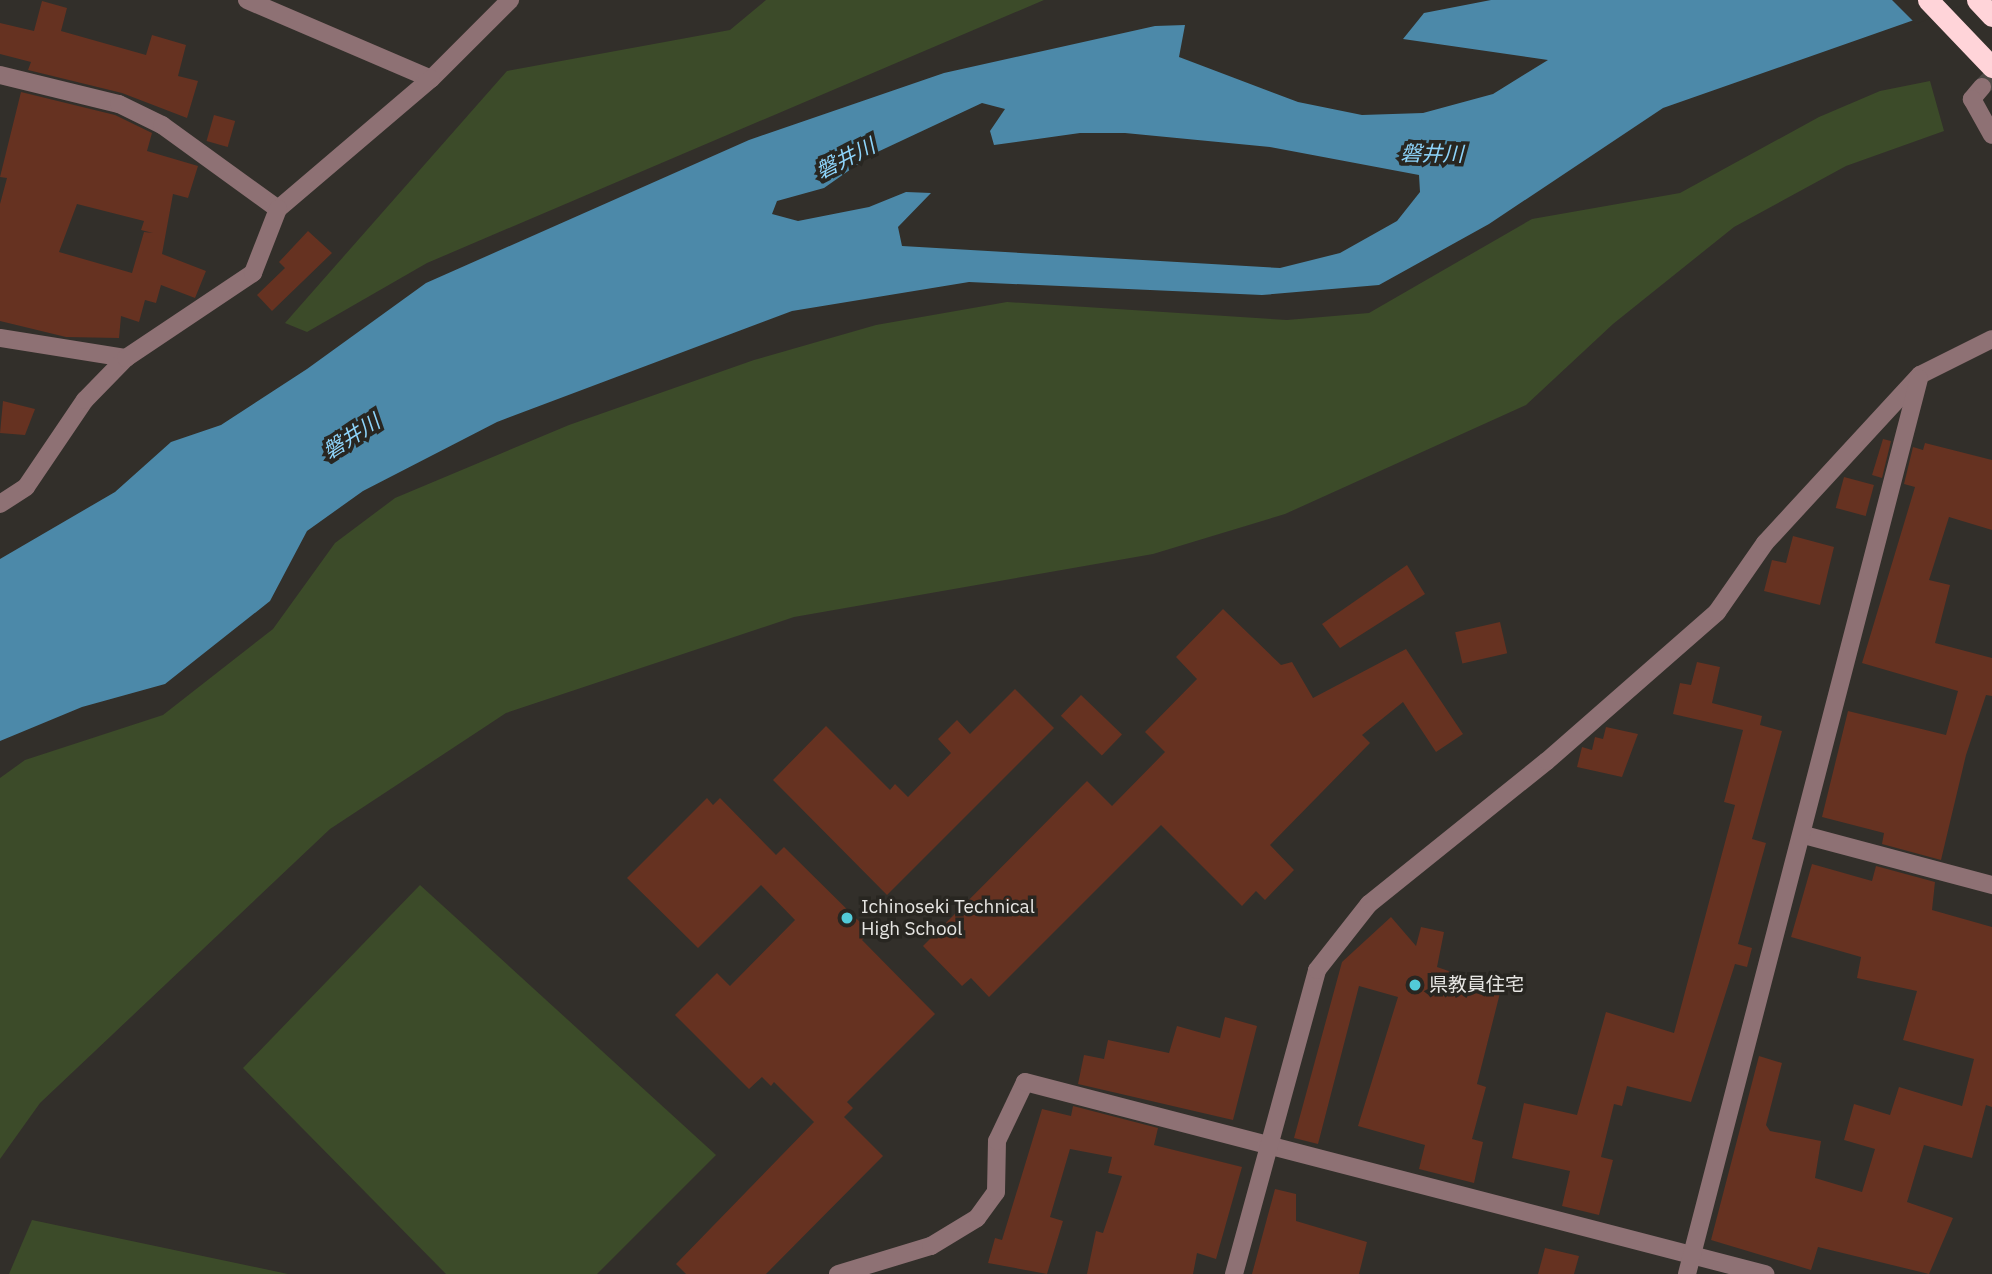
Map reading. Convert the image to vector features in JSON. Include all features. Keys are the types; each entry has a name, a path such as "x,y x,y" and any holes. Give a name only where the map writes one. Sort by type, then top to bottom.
{"highway":[{"path":"1928,0 1989,64"},
{"path":"1977,0 1992,16"}],"street":[{"path":"247,0 431,79"},
{"path":"0,504 26,487 85,400 125,358 253,273 278,209 431,79 510,0"},
{"path":"0,75 119,104 162,125 278,209"},
{"path":"1982,87 1972,99 1992,135"},
{"path":"0,338 125,358"},
{"path":"1234,1274 1317,970 1369,904 1547,761 1717,612 1765,543 1920,376 1992,339"},
{"path":"1687,1274 1804,835 1920,376"},
{"path":"1804,835 1992,885"},
{"path":"838,1274 931,1246 977,1219 996,1192 998,1141 1025,1082 1765,1274"}],"green space":[{"path":"766,0 1044,0 427,263 307,332 285,323 507,71 730,30"},
{"path":"1930,81 1944,131 1846,166 1734,227 1613,324 1526,405 1285,514 1153,554 794,617 506,713 330,829 40,1103 0,1159 0,778 25,760 163,715 273,629 335,543 395,498 569,425 754,360 876,325 1007,302 1287,320 1369,313 1532,219 1680,193 1819,117 1880,91"},
{"path":"420,885 716,1155 597,1274 446,1274 243,1068"},
{"path":"32,1220 288,1274 9,1274"}],"water":[{"name":"磐井川","path":"1491,0 1971,0 1663,108 1489,224 1379,285 1262,295 969,282 792,311 497,422 363,491 307,531 270,601 165,684 82,707 0,741 0,559 115,492 171,442 221,425 307,369 426,283 749,140 944,73 1155,26 1185,25 1179,57 1298,102 1362,115 1423,113 1493,94 1548,60 1403,39 1424,13","holes":["982,103 1005,109 990,131 994,145 1080,133 1125,133 1270,147 1419,175 1420,192 1397,221 1340,253 1280,268 902,246 898,227 931,193 906,192 869,207 798,221 772,214 777,201 824,188 871,155"]}],"pier":[{"path":"1892,0 1975,0 1916,24"}],"building":[{"path":"42,1 67,8 61,31 146,55 152,35 186,45 178,76 198,81 187,118 122,93 28,70 31,62 0,54 0,23 34,31"},
{"path":"21,92 115,115 152,133 147,151 198,166 188,198 173,194 162,254 206,271 195,298 161,285 156,303 145,300 139,322 121,316 119,338 66,337 0,321 0,204 7,178 0,177","holes":["77,204 144,221 141,230 153,233 144,232 132,273 59,252"]},
{"path":"214,115 235,121 228,147 207,141"},
{"path":"308,231 332,253 272,311 257,295 285,268 279,262"},
{"path":"3,401 35,409 25,435 0,433"},
{"path":"1883,439 1891,441 1882,478 1872,475"},
{"path":"1925,443 1992,460 1992,530 1949,517 1929,580 1950,585 1935,643 1992,658 1992,696 1986,695 1966,755 1941,860 1882,844 1884,833 1822,817 1848,711 1946,735 1958,691 1862,663 1915,487 1904,484 1913,447 1923,450"},
{"path":"1844,477 1874,485 1866,516 1836,508"},
{"path":"1793,536 1834,547 1820,605 1764,591 1772,560 1786,563"},
{"path":"1407,565 1425,594 1340,648 1322,624"},
{"path":"1223,609 1281,665 1292,662 1313,698 1406,649 1463,734 1436,752 1403,702 1362,735 1370,743 1270,845 1294,870 1265,900 1256,891 1242,906 1161,825 989,997 971,978 962,986 923,946 1087,781 1112,806 1165,752 1145,732 1197,679 1176,657"},
{"path":"1500,622 1507,653 1462,664 1455,632"},
{"path":"1697,662 1720,667 1712,703 1762,716 1760,725 1782,731 1752,839 1766,843 1738,944 1752,948 1747,967 1735,964 1691,1102 1627,1086 1622,1106 1614,1104 1601,1157 1613,1160 1599,1215 1562,1206 1570,1171 1512,1158 1524,1103 1577,1115 1606,1012 1674,1033 1735,805 1724,802 1743,730 1673,714 1680,683 1691,685"},
{"path":"1015,689 1054,728 887,895 773,780 826,726 890,790 895,784 908,797 951,753 938,739 957,720 970,734"},
{"path":"1081,695 1122,735 1102,755 1061,716"},
{"path":"1606,727 1638,734 1622,777 1577,767 1582,747 1592,750 1595,737 1603,739"},
{"path":"707,798 713,805 720,798 776,855 784,847 870,932 862,940 935,1014 847,1102 853,1108 844,1117 883,1156 766,1274 686,1274 676,1264 814,1122 774,1082 771,1086 762,1077 749,1089 675,1015 717,973 730,986 795,920 761,885 698,948 627,878"},
{"path":"1812,864 1872,881 1876,866 1935,882 1932,910 1992,927 1992,1107 1986,1105 1972,1158 1924,1145 1907,1202 1953,1218 1929,1274 1818,1247 1811,1270 1711,1240 1759,1056 1782,1063 1766,1125 1770,1131 1821,1141 1815,1178 1862,1192 1875,1149 1844,1140 1854,1104 1890,1115 1899,1087 1962,1106 1974,1059 1903,1040 1917,991 1857,978 1861,957 1791,937"},
{"path":"1391,917 1416,946 1421,927 1444,932 1437,967 1501,989 1477,1084 1486,1087 1472,1139 1483,1142 1474,1183 1419,1169 1425,1145 1358,1126 1398,997 1359,986 1318,1144 1294,1138 1342,962"},
{"path":"1225,1017 1257,1026 1233,1120 1078,1084 1084,1055 1104,1059 1108,1040 1169,1053 1177,1026 1220,1038"},
{"path":"1073,1106 1158,1128 1154,1145 1242,1167 1216,1259 1197,1253 1193,1274 1087,1274 1096,1231 1103,1233 1122,1176 1108,1173 1112,1157 1070,1149 1050,1217 1063,1221 1047,1274 988,1263 995,1238 1002,1240 1042,1109 1071,1116"},
{"path":"1275,1189 1296,1194 1296,1221 1367,1242 1359,1274 1252,1274"},
{"path":"1545,1248 1579,1256 1574,1274 1538,1274"}],"tunnel":[{"path":"1982,87 1992,77"}],"place":[{"name":"Ichinoseki Technical High School","path":"847,918"},
{"name":"県教員住宅","path":"1415,985"}]}
